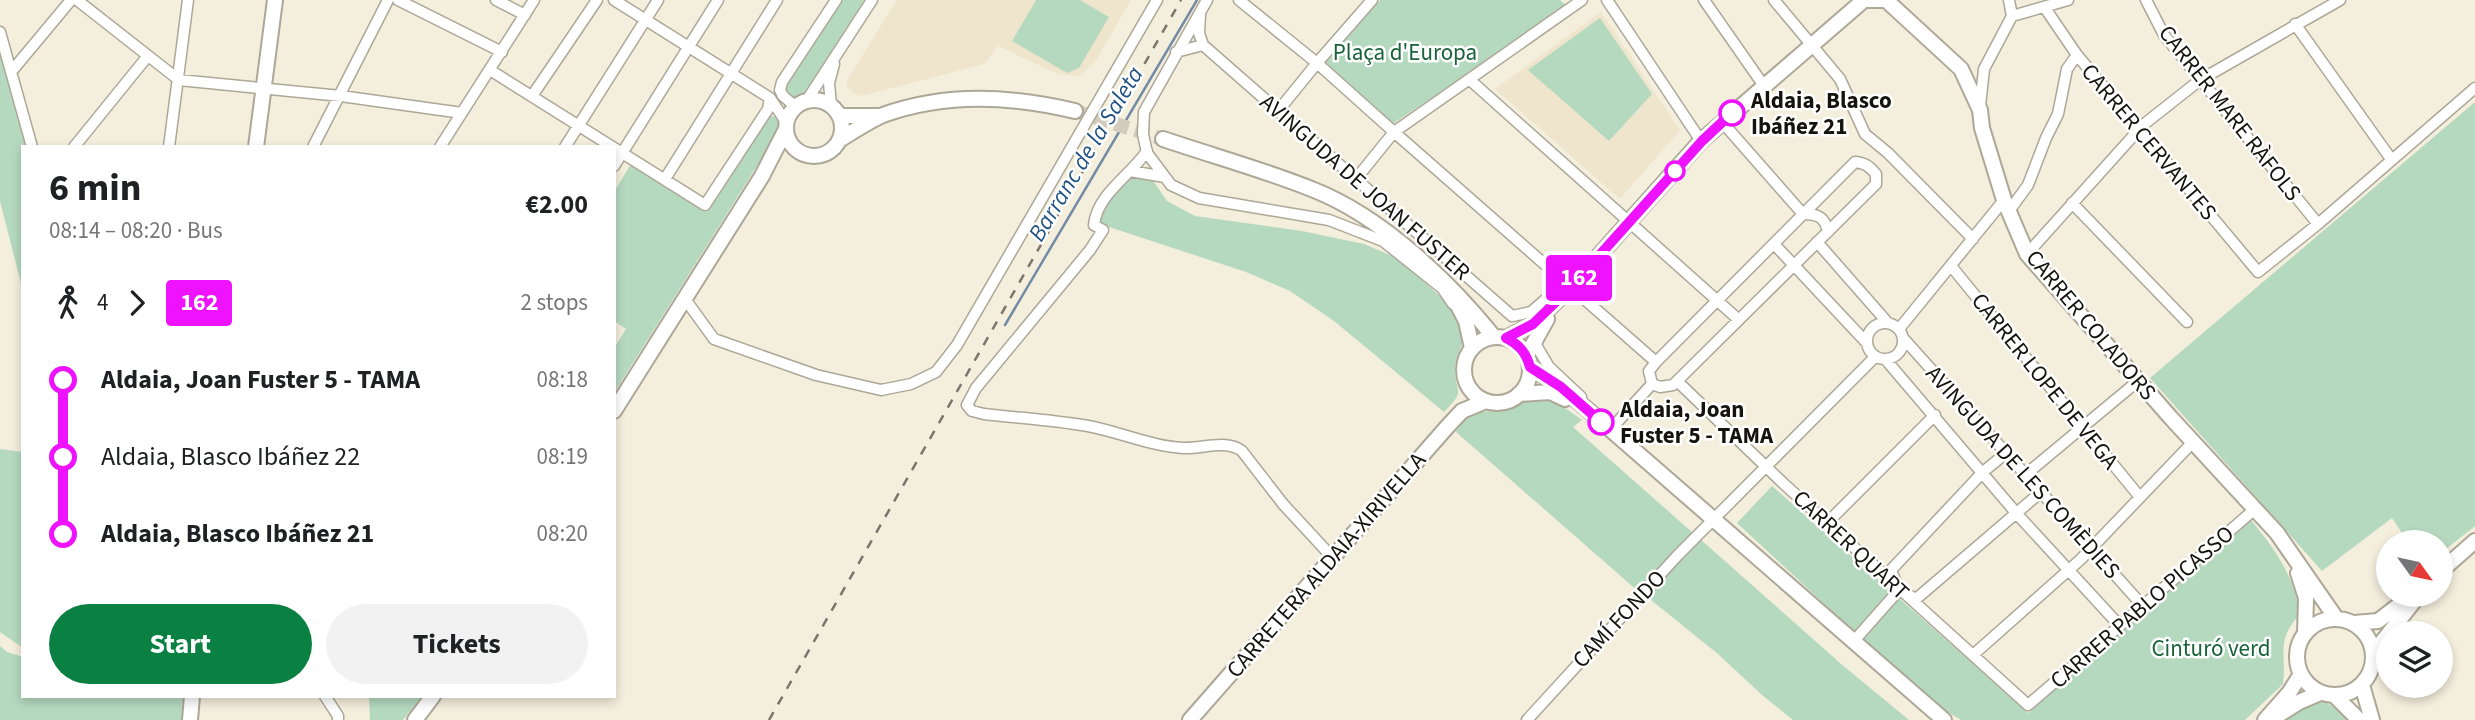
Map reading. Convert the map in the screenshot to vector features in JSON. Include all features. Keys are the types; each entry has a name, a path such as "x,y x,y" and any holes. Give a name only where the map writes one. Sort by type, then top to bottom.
{"street":[{"path":"11,72 71,0"},
{"path":"77,0 179,80 341,96 462,113"},
{"path":"169,145 188,0"},
{"path":"256,145 275,0"},
{"path":"314,145 388,0"},
{"path":"398,0 502,52"},
{"path":"496,0 525,15"},
{"path":"441,145 534,0"},
{"path":"532,96 597,0"},
{"path":"614,0 770,98 786,127 793,147 799,153"},
{"path":"566,145 658,0"},
{"path":"616,163 718,0"},
{"path":"664,179 777,0"},
{"path":"836,0 782,82 780,90 783,96 801,103 815,99 835,110 882,116"},
{"path":"616,408 762,176 801,103 872,0"},
{"path":"685,299 714,339 816,375 881,390 911,384 936,372 957,345 1157,0"},
{"path":"1207,0 1144,111 1143,134 1147,151 1171,186 1199,198 1329,220 1383,240 1442,288 1466,321"},
{"path":"1238,0 1317,63 1656,362"},
{"path":"1278,111 1372,0"},
{"path":"1607,0 1702,141"},
{"path":"1774,0 1840,79 1865,135 1888,153 1973,239"},
{"path":"1588,410 1550,392 1519,394 1503,402 1486,401 1476,396 1468,386 1464,364 1472,348 1483,340 1500,337 1533,324 1571,287 1702,141 1864,0"},
{"name":"CARRER COLADORS","path":"1864,0 1886,0 1961,69 1980,110 1982,128 2007,205 2027,254 2255,509 2294,558"},
{"path":"1980,110 1984,69 2012,16 2009,0"},
{"path":"2012,16 2068,0"},
{"name":"CARRER MARE RÀFOLS","path":"2146,0 2164,35 2318,223"},
{"path":"2027,254 2138,129 2200,80 2340,0"},
{"path":"1707,1 1764,86"},
{"path":"1356,179 1394,132 1576,2"},
{"name":"CARRER CERVANTES","path":"2045,8 2077,55 2258,272 2318,223"},
{"path":"1176,52 1203,45 1199,33 1200,11"},
{"path":"2295,24 2391,159"},
{"path":"0,32 31,145"},
{"name":"AVINGUDA DE JOAN FUSTER","path":"1203,45 1512,316 1531,312 1559,288 1571,287"},
{"path":"838,51 829,83 835,110 842,123 841,139"},
{"path":"1774,244 1865,341 1875,357 1886,360 1898,355 1902,348 1902,334 1951,266 1973,239 2028,185 2058,114 2067,69 2077,55"},
{"path":"76,145 147,57"},
{"path":"1961,69 1984,69"},
{"path":"490,70 611,145"},
{"path":"1470,80 1739,320"},
{"path":"2318,223 2475,88"},
{"path":"762,176 780,161 799,153 818,156 828,153 841,139 882,116 930,103 963,97 1035,102 1076,111"},
{"path":"616,148 705,205 768,108 770,98"},
{"path":"1723,122 1804,215"},
{"path":"1163,139 1315,190 1349,207 1396,240 1500,337 1517,343 1528,361 1588,410 1944,720"},
{"path":"1147,151 1137,166 1111,191 1095,216 1094,225 1103,230 1090,250 976,388 967,405 972,411 984,414 1087,426 1167,447 1236,447 1332,557"},
{"path":"1855,162 1864,163 1876,174 1876,184 1828,232 1673,385 1660,387 1653,384 1649,371 1656,362 1855,162"},
{"path":"1129,171 1165,177"},
{"path":"2072,203 2187,322"},
{"path":"1804,215 1817,214 1822,217 1828,232"},
{"path":"1817,243 1888,323 1902,334"},
{"path":"1436,249 1434,260 1442,281 1466,321 1472,348"},
{"name":"CARRER LOPE DE VEGA","path":"1951,266 2139,496"},
{"path":"1519,394 1528,381 1528,361 1539,330 1571,287"},
{"path":"1865,341 1880,323 1888,323"},
{"path":"1539,330 1536,345 1549,367 1577,392 1588,410"},
{"name":"AVINGUDA DE LES COMÈDIES","path":"1902,334 2142,605"},
{"name":"CAMÍ FONDO","path":"1527,720 1713,520 1875,357"},
{"name":"AVINGUDA DE LES COMÈDIES","path":"1886,360 2017,514 2119,625"},
{"name":"CARRER QUART","path":"1677,381 1899,590 2028,705"},
{"path":"2025,475 2138,381"},
{"path":"1610,430 1653,384"},
{"name":"CARRETERA ALDAIA-XIRIVELLA","path":"1462,411 1468,386"},
{"name":"CARRETERA ALDAIA-XIRIVELLA","path":"1190,720 1462,411 1486,401"},
{"path":"1828,522 1935,415"},
{"path":"1973,654 2069,570 2193,442"},
{"path":"2006,453 1983,472 1891,570 1899,590 1916,598 2041,492"},
{"name":"CARRER PABLO PICASSO","path":"2028,705 2255,509"},
{"path":"2454,560 2475,541"},
{"path":"2294,558 2336,618"},
{"path":"2294,558 2306,598 2305,633 2297,653 2301,674 2306,682 2320,693 2336,696 2354,691 2362,685 2369,676 2374,652 2364,630 2354,623 2336,618 2314,625 2305,633"},
{"path":"1853,642 1899,590"},
{"path":"2354,623 2378,621 2396,607"},
{"path":"2374,652 2410,607"},
{"path":"2265,720 2289,693 2301,674"},
{"path":"2362,685 2372,720"},
{"path":"2271,720 2299,702 2320,693"},
{"path":"2336,696 2359,720"},
{"path":"190,720 192,698"},
{"path":"326,698 338,720"},
{"path":"415,720 432,698"}],"shaded area":[{"path":"897,0 1131,0 1095,62 1079,76 1058,74 998,46 984,64 857,95 847,87 847,80"},
{"path":"1601,12 1680,130 1620,199 1495,89"}],"green space":[{"path":"839,0 864,0 808,92 800,98 793,97 785,88 786,83"},
{"path":"1036,0 1080,0 1109,17 1079,68 1067,73 1012,41"},
{"name":"Plaça d'Europa","path":"1380,0 1560,0 1568,7 1391,125 1323,66"},
{"path":"1600,18 1652,94 1609,141 1528,70"},
{"path":"0,32 30,145 21,145 21,283 0,201"},
{"path":"2475,102 2475,526 2454,543 2454,530 2400,530 2392,518 2322,571 2150,378"},
{"path":"767,115 776,117 780,123 779,131 616,390 616,345 626,329 616,322 616,189 631,164 706,212"},
{"path":"1137,174 1150,176 1167,201 1195,216 1302,231 1364,244 1403,262 1448,304 1464,336 1455,364 1458,395 1444,412 1334,321 1290,291 1246,272 1097,223 1118,187"},
{"path":"1543,397 1554,400 1582,420 1573,427 1693,533 1639,592 1456,432 1471,414 1496,411"},
{"path":"0,449 21,452 21,647 0,632"},
{"name":"Cinturó verd","path":"1772,486 2029,713 2151,603 2251,520 2288,575 2300,614 2287,632 2285,640 2283,684 2245,720 1961,720 1935,704 1910,683 1737,523"},
{"path":"1700,539 1909,720 1793,720 1646,596"},
{"path":"0,646 7,652 21,656 21,698 187,698 185,720 0,720"},
{"path":"369,698 420,698 403,720 370,720"},
{"name":"Cinturó verd","path":"2321,702 2339,707 2356,720 2285,720 2306,705"}],"waterway":[{"name":"Barranc de la Saleta","path":"1005,325 1197,0"}],"tunnel":[{"path":"1075,111 1163,139"}],"railway":[{"path":"769,720 1181,0"}],"bus line":[{"name":"162","path":"1601,422 1561,387 1530,367 1527,355 1517,343 1506,338 1533,324 1571,287 1702,141 1732,113"}],"place":[{"name":"Aldaia, Blasco Ibáñez 21","path":"1732,113"},
{"name":"Aldaia, Joan Fuster 5 - TAMA","path":"1601,422"}]}
